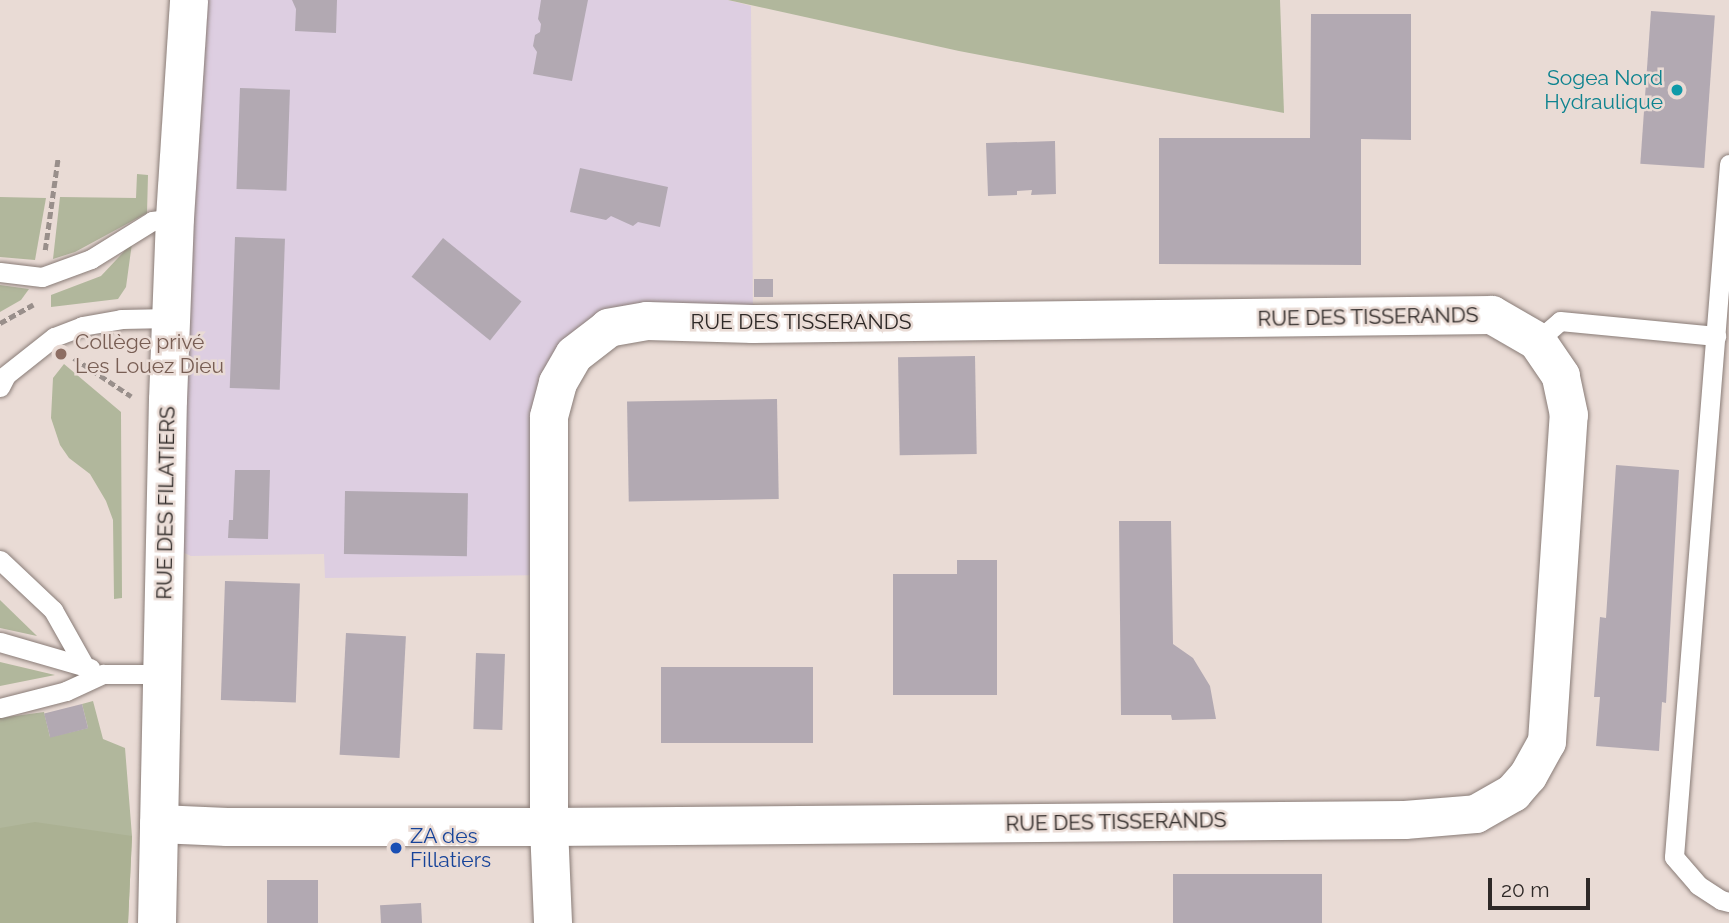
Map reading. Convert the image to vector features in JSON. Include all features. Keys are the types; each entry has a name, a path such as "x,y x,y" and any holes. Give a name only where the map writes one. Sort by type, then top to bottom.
{"street":[{"name":"RUE DES FILATIERS","path":"157,923 171,318 189,0"},
{"name":"RUE DES TISSERANDS","path":"159,824 227,827 549,827 1405,820 1476,814 1513,793 1528,776 1547,742 1569,415 1561,376 1536,341 1492,315 753,324 647,321 609,328 574,355 558,383 549,417 549,827 553,923"}],"lane":[{"path":"1729,164 1674,857 1698,885 1721,901 1729,902"},
{"path":"0,272 42,277 90,259 152,221 175,218"},
{"path":"0,387 6,375 54,337 82,326 121,319 171,318"},
{"path":"1536,341 1560,321 1716,336"},
{"path":"0,560 53,610 84,665"},
{"path":"0,642 84,665 103,674"},
{"path":"0,708 66,691 103,674 163,674"}],"path":[{"path":"0,323 33,305"}],"shaded area":[{"path":"189,0 728,0 751,6 753,324 647,321 574,355 550,575 325,578 324,554 191,556 164,544"}],"green space":[{"path":"728,0 1280,0 1284,113 959,51"},
{"path":"137,174 148,175 147,213 75,252 53,259 60,197 136,198"},
{"path":"0,197 46,198 35,260 0,257"},
{"path":"132,243 126,287 118,299 51,307 51,295 101,276"},
{"path":"0,285 29,289 21,300 0,312"},
{"path":"64,364 121,412 122,598 114,599 113,520 106,501 90,474 69,458 60,445 51,418 53,378"},
{"path":"0,600 37,636 0,628"},
{"path":"0,662 55,675 0,686"},
{"path":"93,701 103,739 125,748 132,836 128,923 0,923 0,718 44,712 50,737 88,728 82,704"},
{"path":"35,822 132,836 128,923 0,923 0,828"}],"building":[{"path":"292,0 337,0 336,33 295,31 296,9"},
{"path":"541,0 588,0 572,81 533,74 537,52 533,46 535,35 540,32 541,24 538,19"},
{"name":"Sogea Nord Hydraulique","path":"1651,11 1715,15 1704,168 1640,164"},
{"path":"1311,14 1411,14 1411,140 1361,139 1361,265 1159,264 1159,138 1310,138"},
{"path":"240,88 290,90 286,191 236,189"},
{"path":"1055,141 1056,194 1031,195 1032,190 1017,191 1017,195 988,196 986,143"},
{"path":"580,168 668,187 660,227 638,222 633,226 611,216 606,220 570,212"},
{"path":"235,237 285,239 280,390 230,388"},
{"path":"443,238 521,302 490,340 412,277"},
{"path":"754,279 773,279 773,297 754,297"},
{"path":"975,356 977,454 900,455 898,357"},
{"path":"777,399 779,499 629,502 627,402"},
{"path":"1616,465 1679,470 1666,703 1662,702 1659,751 1596,746 1600,697 1594,697 1600,617 1606,618"},
{"path":"235,470 270,470 268,539 228,538 229,520 233,520"},
{"path":"345,491 468,493 467,556 344,554"},
{"path":"1119,521 1171,521 1173,644 1193,658 1210,686 1216,719 1172,720 1171,715 1121,715"},
{"path":"957,560 997,560 997,695 893,695 893,574 957,574"},
{"path":"225,581 300,584 296,703 221,700"},
{"path":"346,633 406,636 400,758 340,755"},
{"path":"476,653 505,654 502,730 473,729"},
{"path":"661,667 813,667 813,743 661,743"},
{"path":"82,704 88,728 50,738 44,713"},
{"path":"1173,874 1322,874 1322,923 1173,923"},
{"path":"267,880 318,880 318,923 267,923"},
{"path":"421,903 422,923 381,923 380,905"}],"place":[{"name":"Sogea Nord Hydraulique","path":"1677,90"},
{"name":"Collège privé Les Louez Dieu","path":"61,354"},
{"name":"ZA des Fillatiers","path":"396,848"}]}
